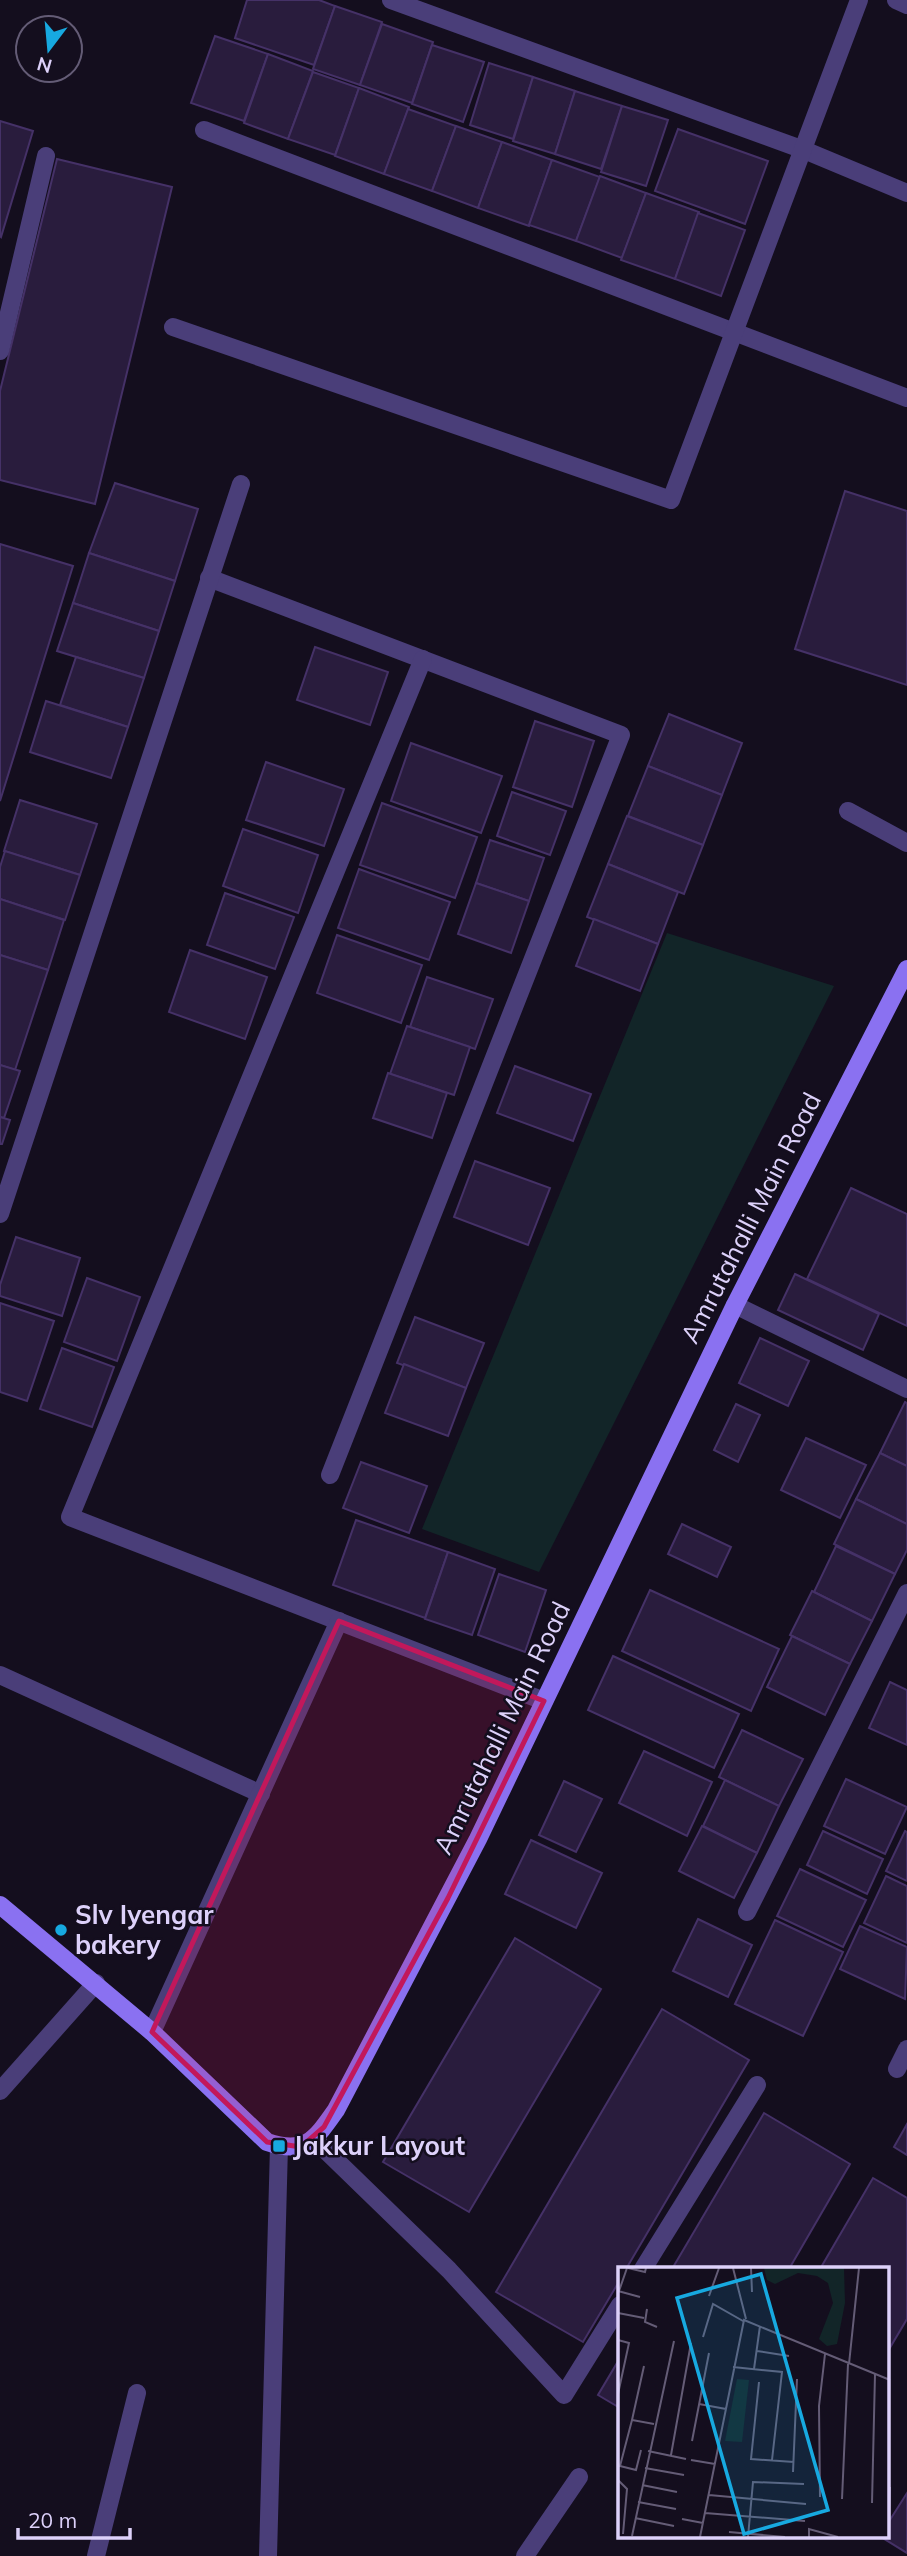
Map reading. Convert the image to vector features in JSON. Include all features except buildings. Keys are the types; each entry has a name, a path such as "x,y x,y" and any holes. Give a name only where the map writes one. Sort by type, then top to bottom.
{"street":[{"path":"391,0 804,150 907,192"},
{"path":"173,327 671,500 859,0"},
{"path":"896,0 907,5"},
{"path":"204,130 907,398"},
{"path":"0,351 46,156"},
{"path":"0,1214 241,484"},
{"path":"209,578 621,734 330,1475"},
{"path":"423,659 70,1517 544,1701"},
{"path":"848,811 907,843"},
{"name":"Amrutahalli Main Road","path":"314,2139 336,2110 442,1910 736,1305 907,969"},
{"path":"736,1305 907,1388"},
{"path":"747,1912 907,1593"},
{"path":"152,2032 339,1621"},
{"path":"0,1675 261,1794"},
{"path":"0,1905 152,2032 267,2142 279,2146 301,2147 314,2139 449,2270 564,2395 618,2308"},
{"path":"0,2091 96,1983"},
{"path":"897,2069 907,2049"},
{"path":"643,2267 757,2085"},
{"path":"268,2556 279,2146"},
{"path":"96,2556 137,2393"},
{"path":"525,2556 579,2477"}],"highlighted area":[{"path":"339,1621 544,1701 448,1898 324,2127 301,2147 267,2142 152,2032"}],"green space":[{"path":"667,933 834,986 539,1572 422,1529"}],"place":[{"name":"Slv Iyengar bakery","path":"61,1930"},
{"name":"Jakkur Layout","path":"279,2146"}]}
